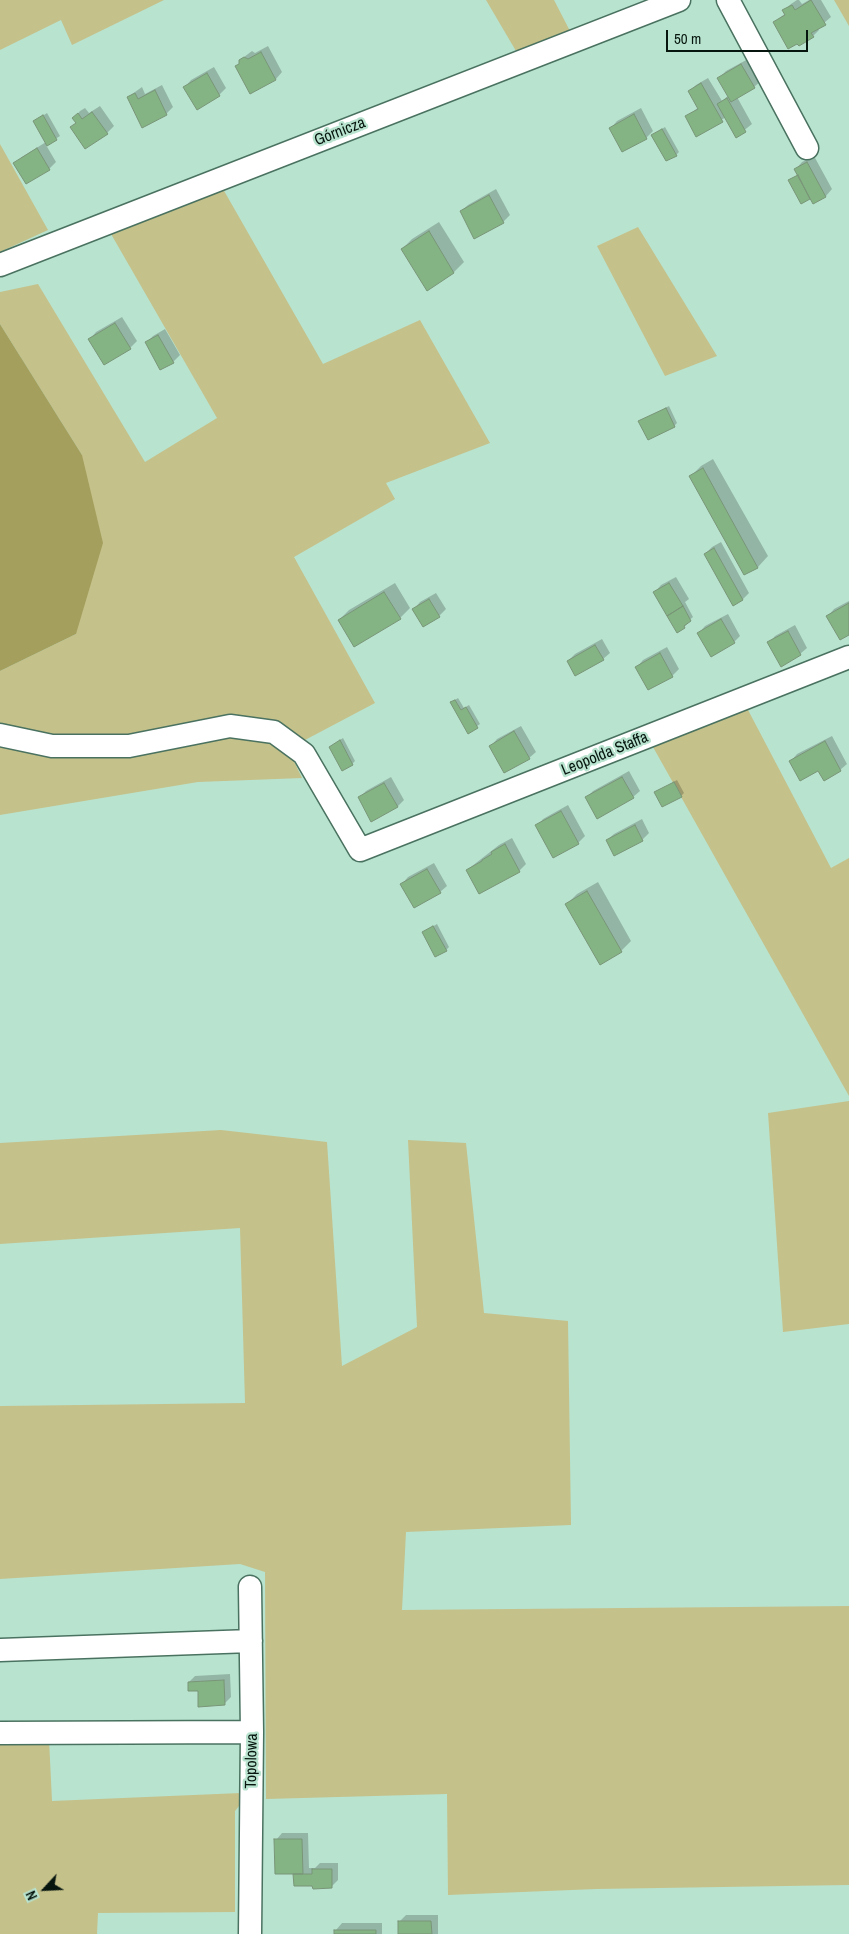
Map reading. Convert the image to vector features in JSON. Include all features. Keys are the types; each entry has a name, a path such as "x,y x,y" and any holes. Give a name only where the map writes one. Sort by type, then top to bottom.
{"street":[{"name":"Górnicza","path":"0,265 679,0"},
{"path":"728,0 807,148"},
{"name":"Leopolda Staffa","path":"0,735 52,746 129,746 230,726 274,732 304,754 360,850 849,657"},
{"name":"Topolowa","path":"250,1587 252,1732 250,1934"},
{"path":"0,1650 251,1641"},
{"path":"0,1733 252,1732"}],"shaded area":[{"path":"0,0 164,0 72,45 61,20 0,50"},
{"path":"486,0 554,0 571,33 516,51"},
{"path":"834,0 849,0 849,26"},
{"path":"0,144 48,230 0,252"},
{"path":"223,189 323,364 420,320 490,443 386,483 395,499 294,557 375,703 288,749 302,778 198,782 0,815 0,671 76,634 82,455 0,324 0,292 38,284 145,462 217,418 111,234"},
{"path":"638,227 717,356 665,376 597,246"},
{"path":"0,324 82,455 103,543 76,634 0,671"},
{"path":"747,708 831,868 849,858 849,1096 653,747"},
{"path":"849,1101 849,1324 783,1332 768,1113"},
{"path":"221,1130 327,1142 342,1366 417,1327 408,1140 466,1143 484,1313 568,1321 571,1525 406,1532 402,1610 849,1606 849,1885 596,1889 448,1895 447,1794 266,1799 265,1572 240,1564 0,1579 0,1406 245,1403 240,1228 0,1244 0,1143"},
{"path":"49,1739 52,1801 241,1793 244,1800 235,1811 235,1912 98,1913 97,1934 0,1934 0,1740"}],"building":[{"path":"811,0 826,25 811,33 814,37 799,46 797,44 788,49 773,22 785,15 782,10 792,5 795,10"},
{"path":"261,52 276,80 250,94 235,66 244,57 248,59"},
{"path":"741,64 755,88 731,102 717,78"},
{"path":"207,73 220,96 197,110 183,87"},
{"path":"701,83 723,122 696,137 685,116 698,109 688,91"},
{"path":"155,90 167,115 142,128 127,97 135,93 138,99"},
{"path":"727,98 746,132 736,138 717,104"},
{"path":"92,112 108,134 85,149 70,127 76,123 72,118 78,113 82,119"},
{"path":"634,114 647,139 622,152 609,128"},
{"path":"43,115 57,140 47,146 33,121"},
{"path":"662,129 677,156 666,161 651,135"},
{"path":"37,148 50,170 26,184 13,163"},
{"path":"807,162 826,197 813,204 794,169"},
{"path":"798,175 810,199 801,204 788,180"},
{"path":"489,195 504,223 474,239 460,211"},
{"path":"429,231 454,273 427,291 401,249"},
{"path":"115,323 131,349 104,365 88,339"},
{"path":"158,335 174,363 160,370 145,342"},
{"path":"666,408 675,427 648,440 638,421"},
{"path":"703,468 758,568 744,575 689,476"},
{"path":"714,548 743,600 733,606 704,554"},
{"path":"669,583 683,606 667,616 653,592"},
{"path":"384,592 401,619 354,647 338,620"},
{"path":"429,599 440,617 423,627 412,609"},
{"path":"849,603 849,635 840,640 826,616"},
{"path":"683,606 691,621 677,633 667,616"},
{"path":"721,619 735,643 711,657 697,633"},
{"path":"788,631 801,655 781,667 767,642"},
{"path":"595,645 604,660 575,676 567,661"},
{"path":"660,653 673,677 648,690 635,667"},
{"path":"455,700 461,710 466,707 478,728 468,734 450,702"},
{"path":"514,731 530,759 504,773 489,746"},
{"path":"340,740 353,765 342,771 329,747"},
{"path":"825,741 841,771 824,781 818,771 800,781 789,761"},
{"path":"622,777 634,798 597,819 585,797"},
{"path":"674,782 682,797 662,807 654,792"},
{"path":"384,783 398,807 371,822 358,797"},
{"path":"561,811 579,844 553,858 535,825"},
{"path":"635,825 643,841 614,856 606,840"},
{"path":"505,844 520,872 479,894 466,870"},
{"path":"427,869 441,893 414,908 400,884"},
{"path":"587,891 622,952 600,965 565,904"},
{"path":"433,926 447,951 435,957 422,932"},
{"path":"224,1680 225,1705 198,1707 198,1691 188,1691 188,1682"},
{"path":"274,1839 302,1839 303,1874 275,1874"},
{"path":"312,1869 332,1869 332,1888 313,1889 312,1886 294,1886 293,1874 312,1874"},
{"path":"398,1921 431,1921 432,1934 398,1934"},
{"path":"334,1930 376,1930 376,1934 334,1934"}]}
